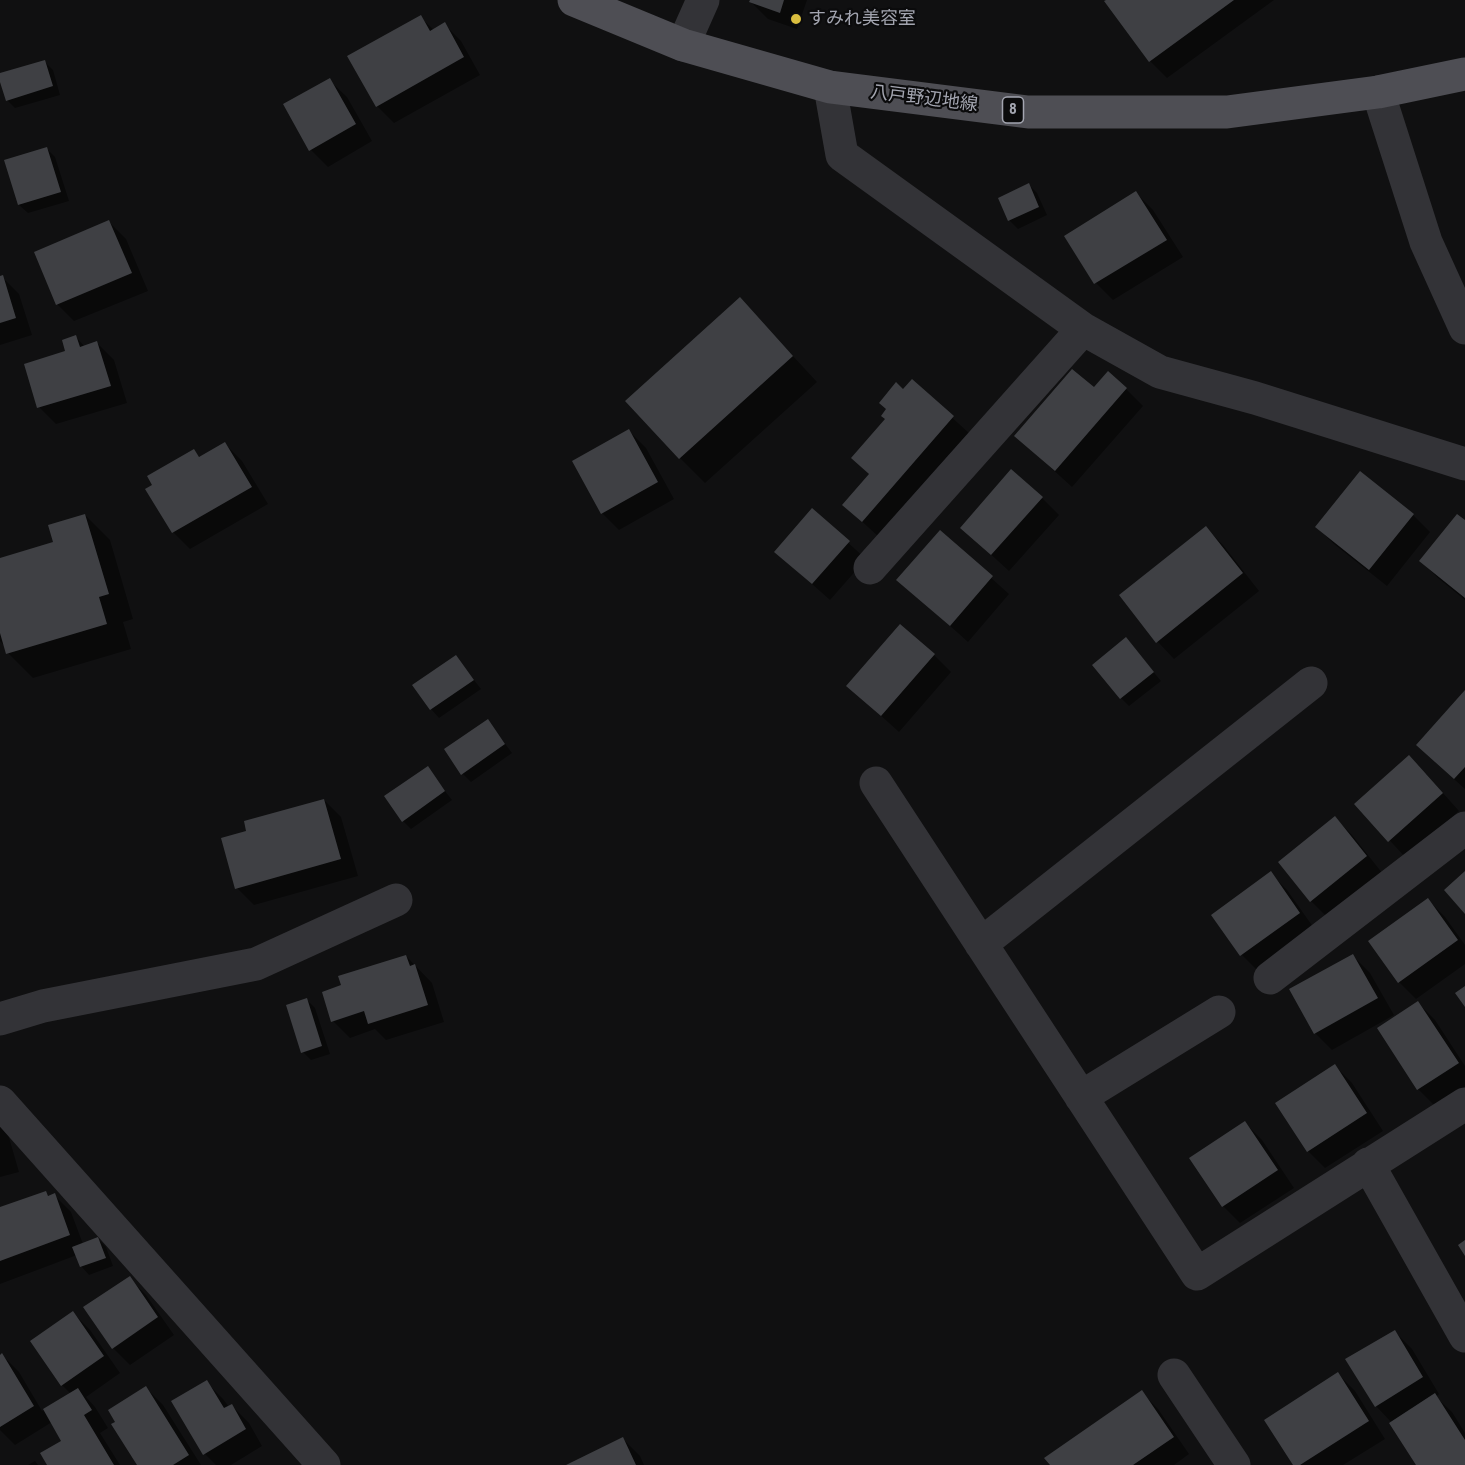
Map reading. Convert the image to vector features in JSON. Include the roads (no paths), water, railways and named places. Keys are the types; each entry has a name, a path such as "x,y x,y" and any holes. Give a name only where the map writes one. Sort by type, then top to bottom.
{"main road":[{"name":"八戸野辺地線","path":"574,0 683,45 830,87 1028,112 1227,112 1378,92 1465,74"}],"street":[{"path":"683,45 703,0"},
{"path":"830,87 842,155 1083,330 1160,372 1255,398 1465,464"},
{"path":"1378,92 1426,242 1465,328"},
{"path":"870,568 1083,330"},
{"path":"981,944 1311,683"},
{"path":"876,783 1197,1274 1465,1104"},
{"path":"1270,978 1465,828"},
{"path":"0,1019 43,1006 256,964 396,900"},
{"path":"1081,1097 1219,1012"},
{"path":"0,1102 324,1465"},
{"path":"1368,1164 1465,1336"},
{"path":"1174,1375 1234,1465"}],"place":[{"name":"すみれ美容室","path":"796,19"}]}
